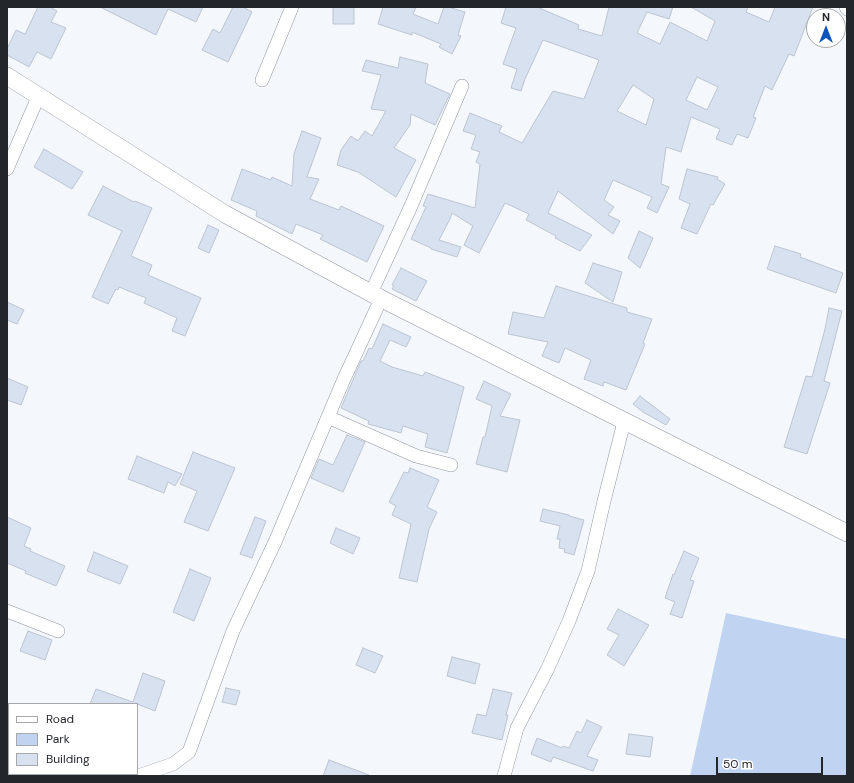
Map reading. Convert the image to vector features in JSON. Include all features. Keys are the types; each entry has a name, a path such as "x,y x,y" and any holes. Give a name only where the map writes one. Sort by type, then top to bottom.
{"street":[{"path":"262,80 292,7"},
{"path":"7,76 225,214 376,296 847,533"},
{"path":"138,776 173,764 189,752 233,631 275,542 328,417 411,206 462,86"},
{"path":"7,169 39,95"},
{"path":"328,417 416,456 451,465"},
{"path":"504,776 517,728 548,668 569,622 588,571 624,422"},
{"path":"7,611 58,631"}],"green space":[{"path":"726,613 847,639 847,776 690,776"}],"building":[{"path":"38,7 50,7 57,11 51,22 66,28 51,59 37,52 29,67 7,55 7,49 16,30 25,34"},
{"path":"100,7 203,7 196,22 168,9 156,35"},
{"path":"233,7 243,7 252,12 228,62 202,50 213,29 220,33"},
{"path":"333,7 354,7 354,24 333,24"},
{"path":"383,7 416,7 413,14 438,24 444,7 465,12 458,35 461,36 452,54 439,47 441,44 412,32 412,35 378,24"},
{"path":"506,7 537,7 579,25 578,29 602,36 609,7 673,7 669,19 647,12 637,33 660,44 670,22 707,41 715,21 691,7 748,7 746,12 769,22 775,7 813,7 806,8 806,25 794,56 789,54 772,90 765,86 753,117 756,118 748,138 737,134 732,145 716,139 720,129 691,117 681,152 666,147 661,184 669,187 657,213 647,208 652,197 613,180 604,200 614,207 608,215 620,221 613,234 558,191 548,213 592,235 580,251 526,220 529,214 505,203 479,253 464,245 473,226 452,213 439,240 461,247 457,257 431,249 411,239 426,207 423,206 428,194 475,208 480,164 476,162 480,152 471,149 476,135 463,131 470,113 502,126 499,132 522,143 553,91 584,99 599,60 543,40 521,91 511,88 517,69 503,64 516,28 501,23","holes":["697,77 718,87 707,110 686,100","633,85 654,99 646,125 617,111"]},
{"path":"400,57 428,64 425,83 450,94 435,125 411,114 410,125 394,148 416,160 396,197 358,172 337,165 341,150 351,136 358,141 365,131 372,136 386,111 371,109 381,75 362,71 366,60 398,68"},
{"path":"302,131 321,138 307,177 319,179 310,199 339,210 341,206 384,226 367,262 320,239 323,235 296,224 292,234 256,216 257,211 231,200 242,169 271,180 272,177 292,186 294,154"},
{"path":"44,149 83,172 72,189 34,167"},
{"path":"687,169 718,177 717,179 725,184 713,205 711,204 697,234 681,228 690,204 679,199"},
{"path":"103,186 134,202 135,201 152,208 131,256 152,265 148,275 201,298 185,336 172,331 177,318 144,303 146,298 119,287 118,290 116,289 108,304 92,297 122,231 88,215"},
{"path":"208,225 219,230 209,253 198,248"},
{"path":"639,231 653,238 640,268 628,258"},
{"path":"775,246 801,254 800,257 843,273 836,293 767,269"},
{"path":"593,263 622,272 613,302 585,283"},
{"path":"401,268 427,281 416,301 392,289 394,286 392,285"},
{"path":"556,286 627,308 627,312 652,319 643,343 645,344 626,390 604,382 603,386 584,379 591,360 565,348 559,363 542,356 548,342 508,334 513,312 544,318"},
{"path":"7,302 24,310 17,324 7,320"},
{"path":"829,308 842,311 824,381 830,383 807,454 784,447 806,376 812,377"},
{"path":"383,324 411,337 406,347 390,340 380,361 392,367 423,376 425,372 464,387 447,453 425,447 428,434 403,426 401,433 368,424 369,421 341,408 361,361 363,361 369,348 372,349"},
{"path":"7,378 28,387 21,405 7,400"},
{"path":"484,381 511,394 500,416 520,420 507,472 476,464 483,437 485,437 492,406 476,399"},
{"path":"640,396 670,419 666,425 643,412 633,404"},
{"path":"347,435 365,442 343,492 311,478 319,459 333,465"},
{"path":"193,452 235,468 208,531 184,522 197,491 180,484"},
{"path":"137,456 182,474 175,486 168,482 164,493 128,479"},
{"path":"410,468 439,480 427,507 437,512 429,529 417,582 399,578 411,524 392,515 396,506 389,502 404,472 408,473"},
{"path":"543,509 584,520 574,555 564,552 565,549 559,548 560,539 557,539 560,526 540,521"},
{"path":"7,517 31,528 24,546 31,549 30,551 65,566 56,586 25,573 26,571 7,563"},
{"path":"255,517 266,521 252,558 240,554"},
{"path":"336,528 360,538 353,554 330,543"},
{"path":"684,551 699,558 690,580 694,581 682,618 670,614 675,602 665,598 673,574 674,575"},
{"path":"94,552 128,566 120,584 87,571"},
{"path":"190,569 211,578 194,621 173,612"},
{"path":"618,609 649,625 624,666 607,655 619,635 607,629"},
{"path":"28,631 52,640 45,660 20,651"},
{"path":"363,648 383,656 375,673 356,665"},
{"path":"452,657 480,664 475,684 447,676"},
{"path":"143,673 165,681 155,711 138,704 138,703 90,703 96,689 133,702"},
{"path":"226,688 240,691 236,705 222,702"},
{"path":"493,689 512,693 506,715 508,715 502,740 472,733 477,714 486,716"},
{"path":"587,720 602,727 587,756 598,760 593,771 553,757 551,762 531,754 537,738 562,748 563,746 569,748 577,731 581,733"},
{"path":"629,734 653,737 650,757 626,754"},
{"path":"329,760 369,775 369,776 323,776"}]}
